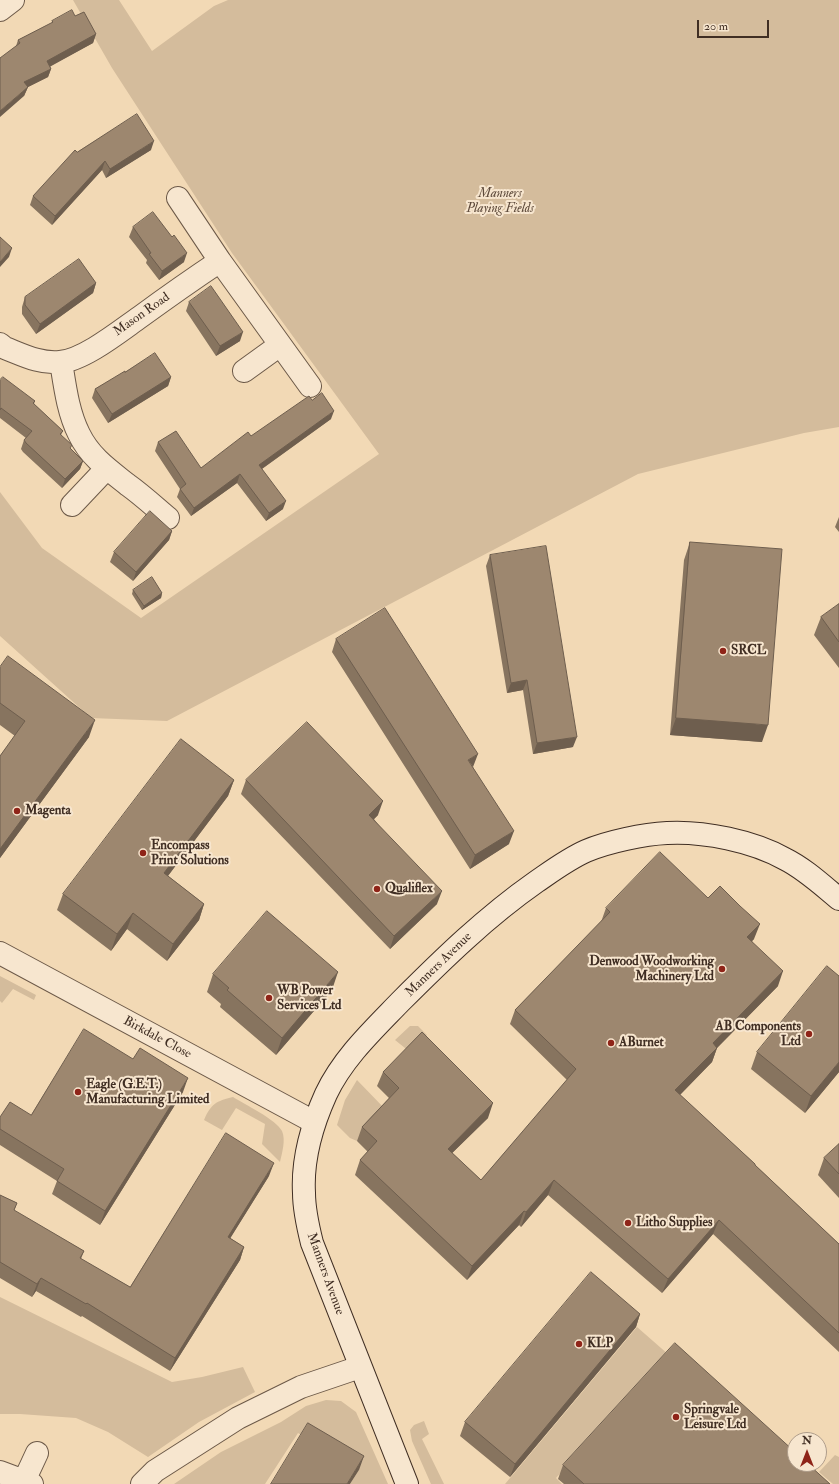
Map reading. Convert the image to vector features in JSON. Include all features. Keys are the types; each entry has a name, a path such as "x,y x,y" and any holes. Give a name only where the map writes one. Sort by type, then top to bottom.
{"street":[{"path":"0,10 13,0"},
{"path":"178,198 220,261 310,386"},
{"name":"Mason Road","path":"0,344 5,348 38,361 61,362 74,359 86,353 220,261"},
{"path":"244,371 280,345"},
{"path":"61,362 72,414 80,435 91,452 106,469 168,518"},
{"path":"72,505 106,469"},
{"name":"Manners Avenue","path":"407,1484 312,1243 306,1216 304,1172 306,1153 314,1122 327,1092 342,1067 366,1037 422,980 483,923 522,892 560,865 587,851 614,843 667,833 726,838 757,846 786,859 816,880 839,899"},
{"name":"Birkdale Close","path":"0,953 314,1122"},
{"path":"142,1484 155,1471 238,1418 301,1387 360,1367"},
{"path":"0,1472 28,1483 37,1453"}],"green space":[{"name":"Manners Playing Fields","path":"73,0 119,0 152,51 214,6 228,0 839,0 839,427 804,433 638,474 167,721 91,718 0,636 0,492 42,548 141,618 379,454 232,253 112,68"},
{"path":"0,976 36,995 34,1000 13,989 2,1003 0,1001"},
{"path":"410,1026 418,1026 427,1035 410,1052 395,1040"},
{"path":"357,1080 386,1110 357,1141 350,1138 337,1125 345,1100"},
{"path":"233,1097 267,1117 282,1131 284,1138 280,1162 262,1144 265,1124 236,1108 222,1130 204,1120 209,1110 215,1104"},
{"path":"0,1297 172,1382 202,1377 243,1367 255,1392 199,1422 148,1457 108,1432 76,1418 0,1414"},
{"path":"637,1327 669,1355 556,1478 562,1484 505,1484"},
{"path":"326,1400 341,1401 356,1412 388,1484 350,1484 359,1470 298,1433 265,1484 174,1484 221,1452 281,1422 306,1406"},
{"path":"424,1421 429,1434 422,1439 444,1484 431,1484 412,1441 410,1430 414,1425"},
{"path":"835,1455 839,1457 839,1484 833,1484 819,1472 827,1472 827,1464"}],"building":[{"path":"72,10 75,16 84,12 96,34 47,61 51,69 24,82 28,87 0,111 0,58 20,43 18,40 53,22 52,21"},
{"path":"137,114 154,141 110,169 105,161 55,216 33,196 75,150 77,152"},
{"path":"153,212 172,237 174,235 187,253 162,271 149,254 151,253 133,227"},
{"path":"0,237 12,248 0,262"},
{"path":"79,259 96,283 40,324 25,305 25,297"},
{"path":"211,286 243,332 220,346 189,302"},
{"path":"155,353 171,377 112,414 95,389"},
{"path":"3,377 35,401 33,403 63,431 60,434 72,445 70,448 83,461 65,479 26,443 24,440 32,431 1,408 0,410 0,380"},
{"path":"322,393 334,411 259,465 286,501 269,513 240,474 194,508 180,489 186,484 158,442 176,431 201,468 248,432 251,436 309,396 312,400"},
{"path":"150,511 172,531 136,572 114,552"},
{"name":"SRCL","path":"690,542 782,549 768,725 676,718"},
{"path":"546,546 577,737 537,743 527,680 511,683 490,555"},
{"path":"152,577 162,593 144,606 133,590"},
{"path":"839,604 839,642 821,617"},
{"path":"385,608 478,754 468,760 514,831 475,855 336,639"},
{"name":"Magenta","path":"8,656 95,720 0,849 0,756 25,721 0,703 0,667"},
{"path":"307,722 383,801 369,815 442,891 394,936 246,780"},
{"name":"Encompass Print Solutions","path":"181,739 234,780 164,873 204,904 173,944 133,913 117,934 63,894"},
{"path":"660,852 708,898 720,886 760,924 747,937 783,971 713,1043 717,1048 675,1090 839,1244 839,1333 719,1220 668,1279 554,1180 526,1212 524,1211 472,1266 360,1160 377,1141 362,1127 399,1088 383,1072 422,1032 493,1103 448,1149 481,1180 576,1069 515,1010 610,912 606,908"},
{"name":"WB Power Services Ltd","path":"267,911 338,972 282,1038 227,990 229,988 213,974"},
{"name":"AB Components Ltd","path":"827,966 839,976 839,1062 811,1096 757,1052"},
{"path":"84,1029 133,1059 140,1048 188,1078 105,1211 57,1181 64,1169 0,1129 0,1117 10,1102 31,1115"},
{"path":"226,1133 274,1163 228,1237 244,1247 175,1358 87,1303 86,1304 41,1278 37,1284 0,1262 0,1195 17,1203 14,1210 84,1251 80,1258 130,1287"},
{"path":"839,1144 839,1174 824,1158"},
{"path":"591,1272 640,1314 515,1464 465,1422"},
{"name":"Springvale Leisure Ltd","path":"675,1343 787,1445 787,1472 817,1472 830,1484 584,1484 563,1465"},
{"path":"308,1423 364,1456 347,1484 271,1484"}],"place":[{"name":"SRCL","path":"723,651"},
{"name":"Magenta","path":"17,811"},
{"name":"Encompass Print Solutions","path":"143,853"},
{"name":"Qualiflex","path":"377,889"},
{"name":"Denwood Woodworking Machinery Ltd","path":"722,969"},
{"name":"WB Power Services Ltd","path":"269,998"},
{"name":"AB Components Ltd","path":"809,1034"},
{"name":"ABurnet","path":"611,1043"},
{"name":"Eagle (G.E.T.) Manufacturing Limited","path":"78,1092"},
{"name":"Litho Supplies","path":"628,1223"},
{"name":"KLP","path":"579,1344"},
{"name":"Springvale Leisure Ltd","path":"676,1417"}]}
